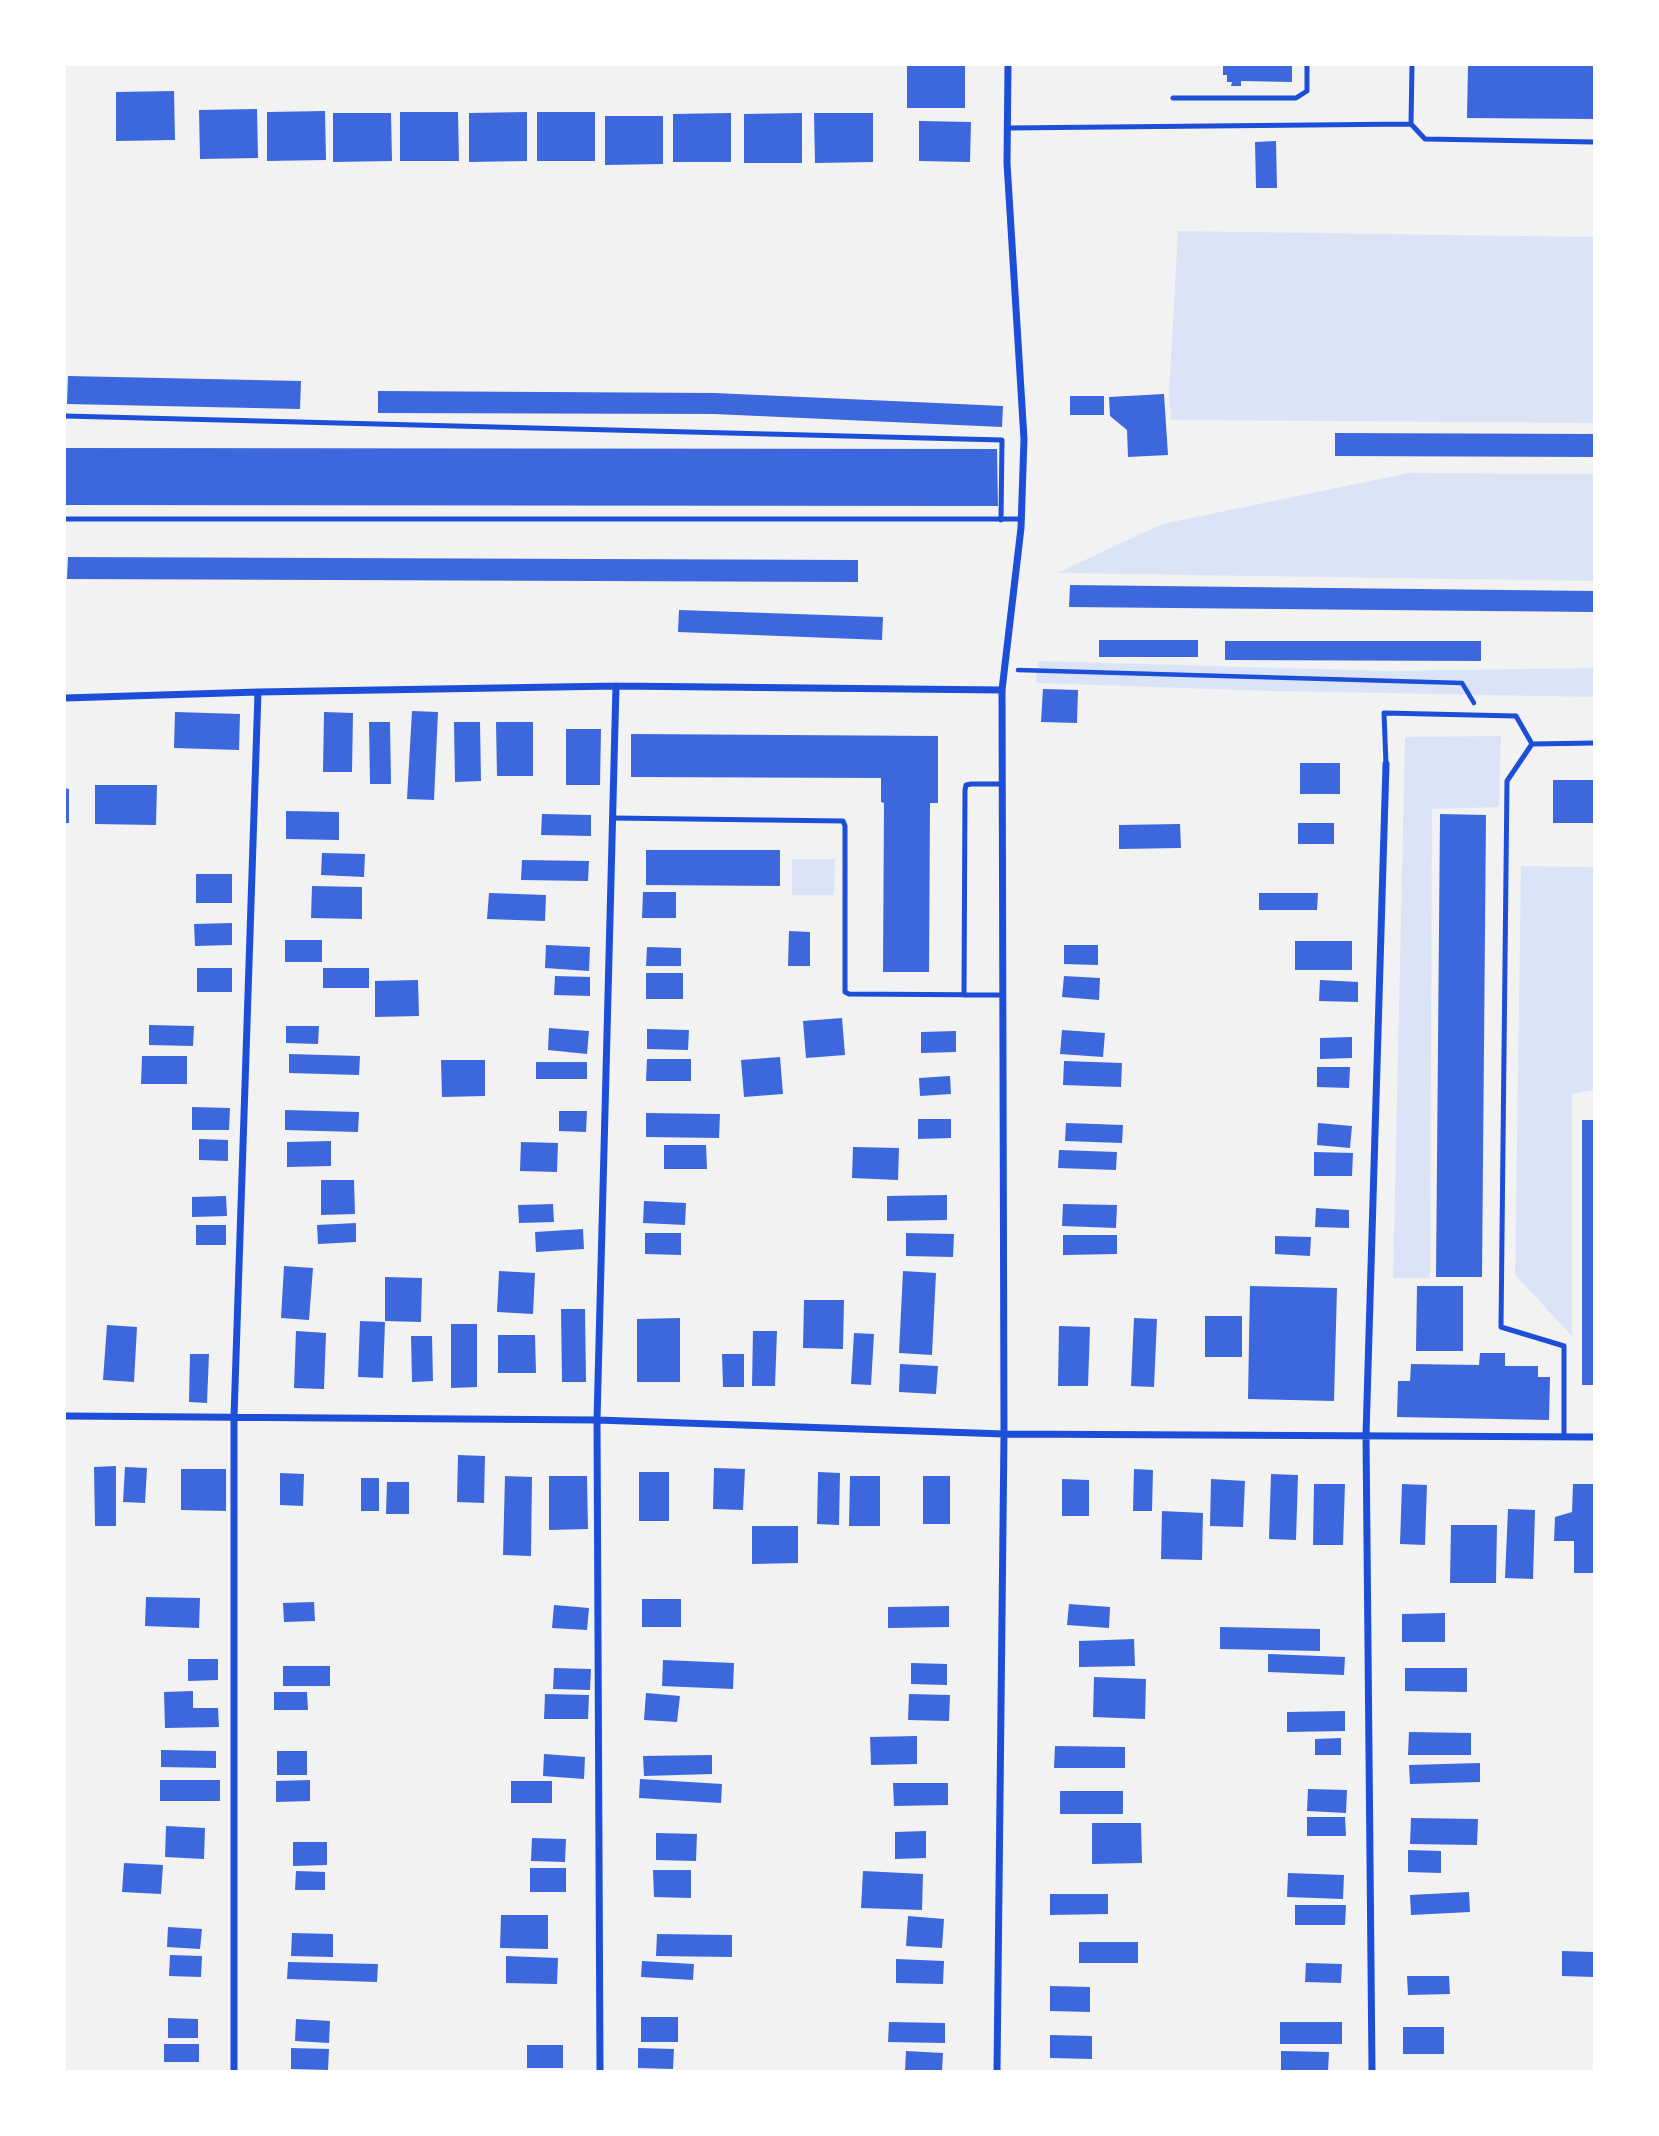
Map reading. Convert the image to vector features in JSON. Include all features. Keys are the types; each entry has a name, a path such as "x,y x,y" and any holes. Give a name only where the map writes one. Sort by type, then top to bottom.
{"street":[{"path":"997,2071 1004,1434 1002,690 1021,519 1024,439 1007,163 1008,65"},
{"path":"65,698 258,691 615,686 1002,690"},
{"path":"600,2071 597,1420 615,686"},
{"path":"234,2071 234,1417 258,691"},
{"path":"1372,2071 1366,1435 1386,764"},
{"path":"65,1416 597,1420 1004,1434 1594,1437"}],"lane":[{"path":"1173,98 1296,97 1307,91 1307,65"},
{"path":"1412,65 1411,124 1425,139 1594,142"},
{"path":"1008,128 1411,124"},
{"path":"65,416 1002,440 1001,520"},
{"path":"65,519 1021,519"},
{"path":"1386,764 1384,713 1516,716 1532,744"},
{"path":"1532,744 1594,743"},
{"path":"1532,744 1507,781 1501,1327 1563,1346 1563,1436"},
{"path":"964,995 965,790 966,785 971,783 1002,783"},
{"path":"612,818 843,821 845,992 1003,995"}],"path":[{"path":"1005,670 1462,683 1482,716"}],"shaded area":[{"path":"1178,231 1594,237 1594,423 1171,420 1169,394"},
{"path":"1409,473 1594,474 1594,581 1057,573 1162,524"},
{"path":"1038,661 1390,671 1594,668 1594,697 1036,683"},
{"path":"1501,736 1499,807 1432,809 1430,1278 1393,1278 1405,737"},
{"path":"792,859 835,859 834,895 792,895"},
{"path":"1521,866 1594,867 1594,1090 1572,1094 1572,1336 1515,1275"}],"building":[{"path":"907,65 965,65 965,108 907,108"},
{"path":"1292,65 1292,82 1241,81 1241,86 1231,86 1232,82 1227,82 1227,75 1223,75 1223,66"},
{"path":"1468,65 1594,65 1594,119 1467,118"},
{"path":"174,91 175,140 116,141 116,92"},
{"path":"257,109 258,158 200,159 199,110"},
{"path":"325,111 326,160 267,161 267,112"},
{"path":"400,112 458,112 459,161 400,161"},
{"path":"527,112 527,161 469,162 469,113"},
{"path":"537,112 595,112 595,161 537,161"},
{"path":"333,113 391,113 392,161 333,162"},
{"path":"731,113 731,162 673,162 673,114"},
{"path":"802,113 802,163 744,163 744,114"},
{"path":"814,113 873,113 873,162 815,163"},
{"path":"605,116 663,116 663,164 605,165"},
{"path":"919,121 971,122 970,162 919,161"},
{"path":"1276,141 1277,188 1256,188 1255,142"},
{"path":"68,376 301,381 300,409 67,404"},
{"path":"378,391 714,393 1003,406 1002,427 714,414 378,413"},
{"path":"1164,394 1168,455 1128,457 1127,430 1110,416 1109,397"},
{"path":"1070,396 1104,396 1104,415 1070,415"},
{"path":"1335,433 1594,434 1594,457 1335,456"},
{"path":"66,448 997,449 998,506 66,505"},
{"path":"68,557 858,560 858,582 67,579"},
{"path":"1070,585 1594,591 1594,612 1069,607"},
{"path":"679,610 883,617 882,640 678,632"},
{"path":"1099,640 1198,640 1198,657 1099,657"},
{"path":"1225,641 1481,641 1481,661 1225,660"},
{"path":"1043,689 1078,690 1077,723 1041,722"},
{"path":"412,711 438,712 434,800 407,799"},
{"path":"175,712 240,714 239,750 174,748"},
{"path":"324,712 353,713 352,772 323,772"},
{"path":"369,722 390,722 391,784 370,784"},
{"path":"454,722 480,722 481,781 455,782"},
{"path":"496,722 533,722 533,776 497,776"},
{"path":"566,729 601,729 600,785 566,785"},
{"path":"631,734 938,736 938,803 930,803 929,972 883,972 884,803 881,802 881,778 631,777"},
{"path":"1300,763 1340,763 1340,794 1300,794"},
{"path":"1553,780 1594,780 1594,823 1553,823"},
{"path":"95,785 157,785 156,825 95,824"},
{"path":"65,788 69,789 69,823 65,823"},
{"path":"286,811 339,812 339,840 286,839"},
{"path":"542,814 591,815 591,836 541,835"},
{"path":"1440,814 1486,815 1482,1277 1436,1277"},
{"path":"1298,823 1334,823 1334,844 1298,844"},
{"path":"1180,824 1181,848 1119,849 1119,825"},
{"path":"646,850 780,850 780,886 646,885"},
{"path":"322,853 365,854 364,877 321,875"},
{"path":"522,860 589,861 588,881 521,880"},
{"path":"196,874 232,874 232,903 196,903"},
{"path":"312,886 362,887 362,919 311,918"},
{"path":"643,892 676,892 676,918 642,918"},
{"path":"489,893 546,895 545,921 487,919"},
{"path":"1259,893 1318,893 1317,910 1259,910"},
{"path":"232,923 232,945 195,946 194,924"},
{"path":"789,931 810,932 810,966 788,966"},
{"path":"285,940 322,940 322,962 285,962"},
{"path":"1295,941 1352,941 1352,970 1295,970"},
{"path":"546,945 590,947 589,971 545,968"},
{"path":"1064,945 1098,945 1098,965 1064,964"},
{"path":"647,947 681,948 681,966 646,966"},
{"path":"197,968 232,968 232,992 197,992"},
{"path":"323,968 369,968 369,988 323,988"},
{"path":"646,973 683,973 683,999 646,999"},
{"path":"555,976 590,977 590,996 554,995"},
{"path":"1064,976 1100,978 1099,1000 1062,997"},
{"path":"418,980 419,1016 375,1017 375,981"},
{"path":"1320,980 1358,982 1358,1002 1319,1001"},
{"path":"842,1018 845,1055 806,1058 803,1021"},
{"path":"149,1025 194,1026 193,1046 149,1045"},
{"path":"286,1026 319,1026 318,1044 286,1043"},
{"path":"549,1028 589,1031 587,1054 548,1050"},
{"path":"647,1029 689,1030 688,1050 647,1049"},
{"path":"1062,1030 1105,1033 1103,1057 1060,1054"},
{"path":"956,1031 956,1052 921,1053 921,1032"},
{"path":"1352,1037 1352,1058 1320,1059 1320,1038"},
{"path":"289,1054 360,1056 359,1075 289,1073"},
{"path":"142,1056 187,1056 187,1084 141,1084"},
{"path":"780,1057 783,1094 744,1097 741,1060"},
{"path":"647,1059 691,1059 691,1081 646,1081"},
{"path":"441,1060 485,1060 485,1096 442,1097"},
{"path":"1064,1061 1122,1063 1121,1087 1063,1085"},
{"path":"536,1062 587,1062 587,1079 536,1079"},
{"path":"1317,1067 1350,1067 1349,1088 1317,1087"},
{"path":"950,1076 951,1094 920,1096 919,1078"},
{"path":"192,1107 230,1108 229,1130 192,1130"},
{"path":"285,1110 359,1112 358,1132 285,1130"},
{"path":"559,1111 587,1111 586,1132 559,1131"},
{"path":"646,1113 720,1114 719,1138 646,1137"},
{"path":"918,1119 951,1119 951,1138 918,1139"},
{"path":"1582,1120 1594,1120 1594,1385 1582,1385"},
{"path":"1066,1123 1123,1125 1122,1143 1065,1141"},
{"path":"1318,1123 1352,1126 1350,1148 1317,1145"},
{"path":"199,1139 228,1140 228,1161 199,1160"},
{"path":"331,1141 331,1166 287,1167 287,1142"},
{"path":"521,1142 558,1143 557,1172 520,1171"},
{"path":"664,1145 706,1145 707,1169 664,1169"},
{"path":"853,1147 899,1148 898,1180 852,1178"},
{"path":"1059,1150 1117,1152 1116,1170 1058,1168"},
{"path":"1314,1152 1353,1153 1352,1176 1314,1176"},
{"path":"321,1180 354,1180 355,1214 321,1215"},
{"path":"947,1195 947,1220 887,1221 887,1196"},
{"path":"226,1196 227,1216 192,1217 192,1197"},
{"path":"644,1201 686,1203 685,1225 643,1223"},
{"path":"553,1204 554,1222 519,1223 518,1205"},
{"path":"1063,1204 1117,1205 1116,1228 1062,1226"},
{"path":"1316,1208 1349,1210 1349,1228 1315,1227"},
{"path":"356,1223 356,1242 318,1244 317,1225"},
{"path":"196,1225 226,1225 226,1245 196,1245"},
{"path":"583,1229 584,1249 536,1252 535,1232"},
{"path":"645,1233 681,1233 681,1255 645,1254"},
{"path":"906,1233 954,1234 953,1257 906,1256"},
{"path":"1063,1235 1117,1235 1117,1254 1063,1255"},
{"path":"1275,1236 1311,1237 1310,1256 1275,1254"},
{"path":"284,1266 313,1268 309,1320 281,1318"},
{"path":"499,1271 535,1273 533,1314 497,1312"},
{"path":"903,1271 936,1273 932,1355 899,1353"},
{"path":"385,1277 422,1278 421,1322 385,1321"},
{"path":"1250,1286 1337,1288 1334,1401 1248,1399"},
{"path":"1417,1286 1463,1286 1463,1351 1416,1351"},
{"path":"804,1300 844,1300 843,1349 803,1348"},
{"path":"561,1309 585,1309 586,1382 562,1382"},
{"path":"1205,1316 1242,1316 1242,1357 1205,1357"},
{"path":"680,1318 680,1382 637,1382 637,1319"},
{"path":"1134,1318 1157,1319 1154,1387 1131,1386"},
{"path":"360,1321 385,1322 383,1378 358,1377"},
{"path":"451,1324 477,1324 477,1387 451,1388"},
{"path":"107,1325 137,1327 134,1382 103,1380"},
{"path":"1059,1326 1090,1327 1088,1386 1058,1386"},
{"path":"296,1331 326,1333 324,1389 294,1388"},
{"path":"753,1331 777,1331 775,1386 752,1386"},
{"path":"854,1333 874,1334 871,1385 851,1384"},
{"path":"498,1335 535,1335 536,1373 498,1373"},
{"path":"411,1336 432,1336 433,1381 412,1382"},
{"path":"1480,1353 1505,1353 1505,1366 1538,1366 1538,1377 1550,1377 1549,1420 1397,1417 1398,1381 1410,1381 1411,1364 1479,1365"},
{"path":"190,1354 209,1354 207,1403 189,1402"},
{"path":"722,1354 744,1354 744,1387 723,1387"},
{"path":"900,1364 938,1366 936,1394 899,1392"},
{"path":"458,1455 485,1456 484,1503 457,1502"},
{"path":"116,1466 116,1526 95,1526 94,1467"},
{"path":"125,1467 147,1468 145,1503 123,1502"},
{"path":"714,1468 745,1469 743,1510 713,1509"},
{"path":"181,1469 226,1469 226,1511 181,1510"},
{"path":"1134,1469 1153,1470 1152,1511 1133,1511"},
{"path":"639,1472 669,1472 669,1521 639,1521"},
{"path":"818,1472 840,1473 839,1525 817,1524"},
{"path":"280,1473 304,1474 303,1506 280,1505"},
{"path":"1271,1474 1298,1475 1296,1540 1269,1539"},
{"path":"505,1476 532,1477 531,1556 503,1555"},
{"path":"549,1476 587,1476 588,1529 549,1530"},
{"path":"850,1476 880,1476 880,1526 849,1526"},
{"path":"923,1476 950,1476 950,1524 923,1524"},
{"path":"361,1478 379,1478 379,1511 361,1511"},
{"path":"1062,1479 1089,1480 1089,1516 1062,1516"},
{"path":"1211,1479 1245,1481 1243,1527 1210,1526"},
{"path":"387,1482 409,1482 409,1514 386,1514"},
{"path":"1314,1484 1345,1484 1343,1545 1313,1545"},
{"path":"1402,1484 1427,1485 1425,1545 1400,1544"},
{"path":"1573,1484 1594,1484 1594,1573 1574,1573 1574,1541 1554,1541 1555,1517 1572,1512"},
{"path":"1508,1509 1535,1510 1533,1579 1505,1578"},
{"path":"1162,1511 1203,1513 1202,1560 1161,1559"},
{"path":"1451,1525 1497,1525 1496,1583 1450,1583"},
{"path":"752,1526 798,1526 798,1563 752,1564"},
{"path":"146,1597 200,1598 199,1628 145,1626"},
{"path":"642,1599 681,1599 681,1627 642,1627"},
{"path":"314,1602 315,1621 284,1622 283,1603"},
{"path":"1069,1604 1110,1607 1109,1628 1067,1625"},
{"path":"554,1605 589,1608 587,1630 552,1628"},
{"path":"949,1606 949,1627 888,1628 888,1607"},
{"path":"1445,1613 1445,1642 1402,1642 1402,1614"},
{"path":"1220,1627 1320,1629 1320,1651 1220,1649"},
{"path":"1134,1639 1135,1666 1079,1667 1079,1641"},
{"path":"1268,1654 1345,1657 1344,1675 1268,1672"},
{"path":"188,1659 218,1659 218,1680 188,1681"},
{"path":"663,1660 734,1663 733,1689 662,1686"},
{"path":"911,1663 947,1664 947,1685 911,1684"},
{"path":"283,1666 330,1666 330,1686 283,1686"},
{"path":"554,1668 591,1669 590,1690 553,1689"},
{"path":"1405,1668 1467,1668 1467,1692 1405,1691"},
{"path":"1094,1677 1146,1679 1145,1719 1093,1717"},
{"path":"193,1691 193,1708 218,1708 219,1727 165,1728 164,1692"},
{"path":"274,1692 307,1692 308,1710 274,1710"},
{"path":"646,1693 680,1696 677,1722 644,1720"},
{"path":"545,1694 589,1695 588,1719 544,1719"},
{"path":"909,1694 950,1695 949,1721 908,1720"},
{"path":"1345,1711 1345,1731 1287,1732 1287,1712"},
{"path":"1409,1732 1471,1733 1471,1755 1408,1755"},
{"path":"917,1736 917,1764 871,1765 870,1737"},
{"path":"1341,1738 1341,1755 1315,1755 1315,1739"},
{"path":"1055,1746 1125,1747 1125,1768 1054,1768"},
{"path":"161,1750 216,1751 216,1768 161,1767"},
{"path":"277,1751 307,1751 307,1775 277,1775"},
{"path":"544,1754 585,1757 584,1779 543,1776"},
{"path":"712,1755 712,1774 644,1776 643,1756"},
{"path":"1480,1763 1480,1782 1410,1784 1409,1765"},
{"path":"640,1779 722,1784 721,1803 639,1798"},
{"path":"160,1780 220,1780 220,1801 160,1801"},
{"path":"310,1780 310,1801 276,1802 276,1781"},
{"path":"511,1781 552,1781 552,1803 511,1803"},
{"path":"893,1783 948,1783 948,1805 894,1806"},
{"path":"1308,1789 1347,1790 1346,1813 1307,1811"},
{"path":"1060,1791 1123,1791 1123,1814 1060,1814"},
{"path":"1307,1817 1345,1817 1346,1836 1307,1836"},
{"path":"1411,1818 1478,1819 1477,1845 1410,1844"},
{"path":"1092,1823 1141,1823 1142,1863 1092,1864"},
{"path":"166,1826 205,1828 204,1859 165,1857"},
{"path":"926,1831 926,1858 895,1859 895,1832"},
{"path":"656,1833 697,1834 696,1861 656,1860"},
{"path":"532,1838 566,1839 565,1862 531,1861"},
{"path":"293,1842 327,1842 327,1865 293,1866"},
{"path":"1408,1850 1441,1851 1441,1873 1408,1872"},
{"path":"124,1863 163,1865 161,1894 122,1892"},
{"path":"530,1868 566,1868 566,1892 530,1892"},
{"path":"653,1870 691,1870 691,1898 654,1897"},
{"path":"296,1871 325,1872 325,1890 295,1890"},
{"path":"863,1871 923,1874 922,1910 861,1908"},
{"path":"1288,1873 1344,1875 1343,1899 1287,1897"},
{"path":"1469,1892 1470,1912 1411,1915 1410,1895"},
{"path":"1050,1894 1108,1894 1108,1914 1050,1915"},
{"path":"1295,1905 1346,1905 1345,1925 1295,1925"},
{"path":"501,1915 548,1915 548,1949 500,1948"},
{"path":"908,1916 944,1919 942,1948 906,1946"},
{"path":"168,1927 202,1929 200,1949 167,1947"},
{"path":"292,1933 333,1934 333,1957 291,1956"},
{"path":"657,1934 732,1935 732,1957 656,1956"},
{"path":"1079,1942 1138,1942 1138,1963 1079,1963"},
{"path":"1562,1951 1594,1952 1594,1977 1562,1976"},
{"path":"170,1955 202,1956 201,1977 169,1976"},
{"path":"506,1956 558,1958 557,1984 506,1983"},
{"path":"896,1959 944,1961 943,1984 896,1983"},
{"path":"642,1961 694,1964 693,1980 641,1977"},
{"path":"288,1962 378,1964 377,1982 287,1979"},
{"path":"1306,1963 1342,1964 1341,1983 1305,1982"},
{"path":"1407,1976 1449,1976 1450,1994 1408,1995"},
{"path":"1050,1986 1090,1987 1090,2012 1050,2011"},
{"path":"641,2017 678,2017 678,2042 641,2042"},
{"path":"168,2018 198,2019 198,2038 168,2038"},
{"path":"296,2019 330,2021 329,2043 295,2041"},
{"path":"889,2022 945,2023 945,2043 888,2042"},
{"path":"1280,2022 1342,2022 1342,2044 1280,2044"},
{"path":"1403,2027 1444,2027 1444,2054 1403,2054"},
{"path":"1050,2035 1092,2036 1092,2059 1050,2058"},
{"path":"164,2044 199,2044 199,2062 164,2062"},
{"path":"527,2045 563,2045 563,2068 527,2068"},
{"path":"291,2048 329,2049 328,2070 291,2069"},
{"path":"638,2048 674,2049 673,2069 638,2068"},
{"path":"906,2051 943,2053 942,2071 905,2071"},
{"path":"1281,2051 1329,2052 1328,2071 1281,2071"}]}
